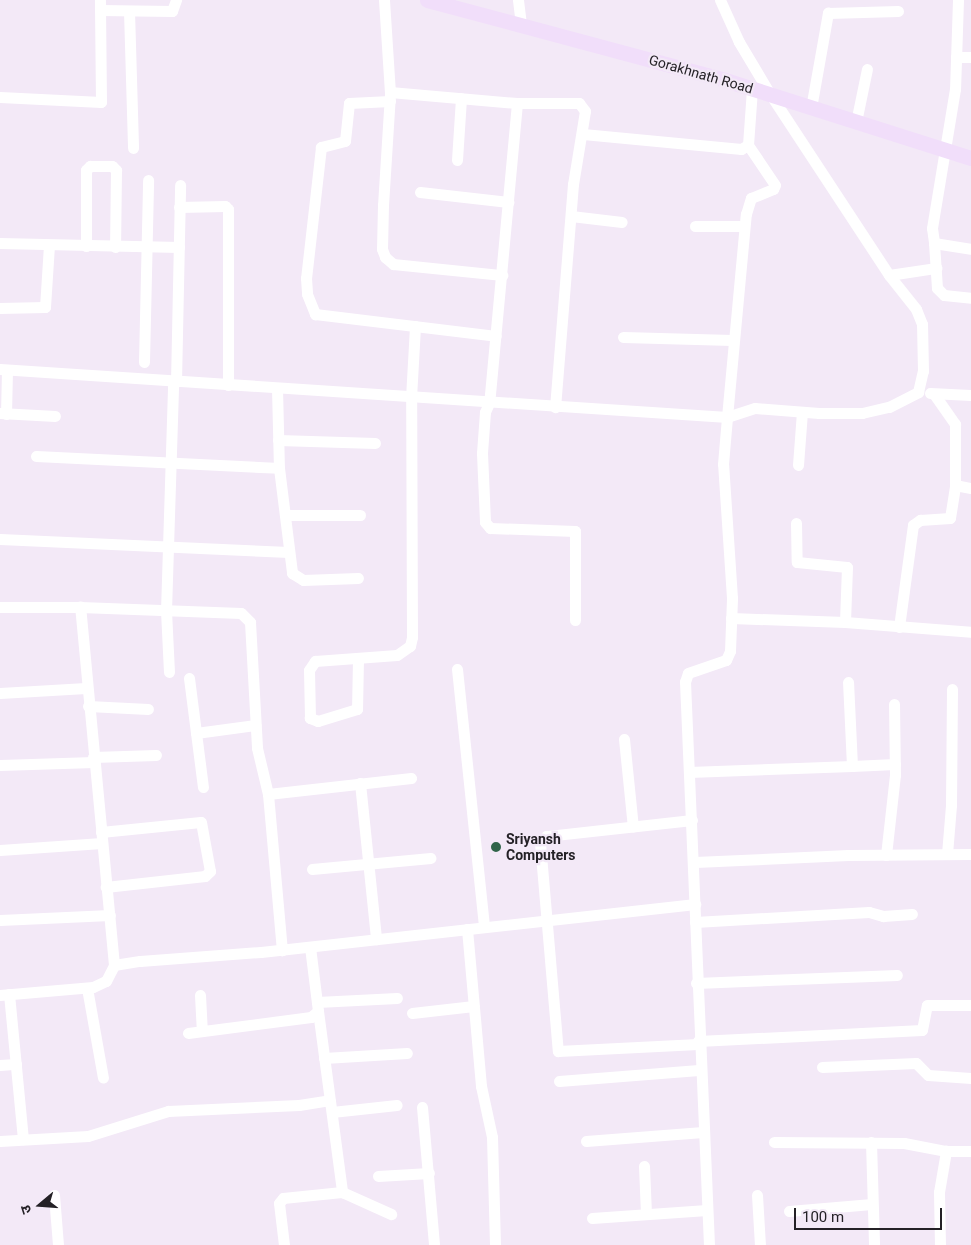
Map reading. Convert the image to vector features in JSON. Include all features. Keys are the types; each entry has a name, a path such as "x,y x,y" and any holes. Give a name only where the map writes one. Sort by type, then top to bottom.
{"main road":[{"name":"Gorakhnath Road","path":"427,0 521,23 770,94 971,158"}],"street":[{"path":"0,97 101,102 100,5 129,11 172,11 176,0"},
{"path":"384,0 390,97 383,222 384,257 392,264 502,275"},
{"path":"518,0 521,23"},
{"path":"958,0 954,89 934,203 934,243 940,293 971,298"},
{"path":"55,416 3,414 3,369 228,386 727,418 755,408 802,412 862,413 904,402 918,392 923,371 922,324 916,309 889,275 770,94 739,42 724,1"},
{"path":"129,11 133,148"},
{"path":"812,108 828,13 898,12"},
{"path":"956,57 971,57"},
{"path":"856,122 867,69"},
{"path":"709,1245 699,1070 695,862 685,682 688,673 726,660 730,651 731,618 723,464 732,340 744,226 751,198 773,189 775,185 748,145 752,89"},
{"path":"496,336 315,314 307,294 306,278 321,147 345,142 349,103 390,97 461,98 517,103 579,103 585,111 571,216 555,407"},
{"path":"456,160 461,98"},
{"path":"517,103 496,336 489,403 485,412 482,453 487,526 575,531 576,620"},
{"path":"583,134 737,150 748,145"},
{"path":"86,246 86,170 90,166 112,166 116,170 115,246"},
{"path":"144,362 148,180"},
{"path":"169,672 166,611 180,185"},
{"path":"420,192 508,202"},
{"path":"180,207 225,206 228,210 228,386"},
{"path":"571,216 622,222"},
{"path":"695,226 744,226"},
{"path":"0,243 147,248 179,247"},
{"path":"934,243 971,249"},
{"path":"0,308 45,307 49,245"},
{"path":"889,275 936,268"},
{"path":"358,659 357,710 318,721 310,718 309,670 312,664 358,659 397,655 410,646 412,637 411,398 415,326"},
{"path":"623,337 732,340"},
{"path":"277,388 279,468 292,573 298,580 358,578"},
{"path":"918,392 971,396"},
{"path":"900,627 913,525 920,520 951,517 954,485 955,424 934,394"},
{"path":"798,465 802,412"},
{"path":"278,440 375,443"},
{"path":"36,456 279,468"},
{"path":"954,485 971,488"},
{"path":"285,515 360,515"},
{"path":"796,523 797,562 844,566 848,570 845,622"},
{"path":"0,540 289,552"},
{"path":"0,607 80,607 241,613 247,618 252,626 255,725 268,794 282,950"},
{"path":"23,1139 16,1064 4,994 87,988 106,981 114,965 86,688 80,607"},
{"path":"731,618 845,622 971,632"},
{"path":"457,669 484,927"},
{"path":"189,678 203,787"},
{"path":"848,682 852,766"},
{"path":"0,693 86,688"},
{"path":"947,854 951,805 952,689"},
{"path":"886,855 895,764 894,704"},
{"path":"88,706 148,709"},
{"path":"196,733 255,725"},
{"path":"624,739 633,827"},
{"path":"0,764 156,755"},
{"path":"689,772 895,764"},
{"path":"268,794 412,778"},
{"path":"360,783 376,939"},
{"path":"692,820 542,838 545,920 558,1051 922,1030 927,1006 971,1005"},
{"path":"0,850 201,822 210,871 206,876 106,887"},
{"path":"695,862 971,854"},
{"path":"312,870 430,858"},
{"path":"114,965 282,950 695,904"},
{"path":"695,922 870,912 882,916 912,914"},
{"path":"0,920 110,914"},
{"path":"467,929 480,1086 492,1137 496,1245"},
{"path":"310,946 342,1192"},
{"path":"696,983 897,975"},
{"path":"87,988 103,1078"},
{"path":"200,995 202,1031"},
{"path":"317,1007 397,998"},
{"path":"412,1013 474,1006"},
{"path":"188,1033 312,1017 317,1007"},
{"path":"324,1058 407,1053"},
{"path":"822,1067 916,1063 928,1075 971,1078"},
{"path":"0,1065 16,1064"},
{"path":"559,1081 699,1070"},
{"path":"0,1141 88,1136 168,1111 299,1105 330,1100"},
{"path":"332,1112 396,1105"},
{"path":"422,1107 434,1245"},
{"path":"586,1141 703,1132"},
{"path":"774,1142 871,1142 904,1144 946,1151 971,1151"},
{"path":"871,1142 874,1245"},
{"path":"940,1245 939,1192 946,1151"},
{"path":"644,1166 646,1214"},
{"path":"378,1176 429,1173"},
{"path":"284,1245 280,1200 342,1192 390,1214"},
{"path":"54,1195 58,1245"},
{"path":"757,1195 760,1245"},
{"path":"789,1211 872,1204"},
{"path":"592,1218 707,1210"}],"place":[{"name":"Sriyansh Computers","path":"496,847"}]}
